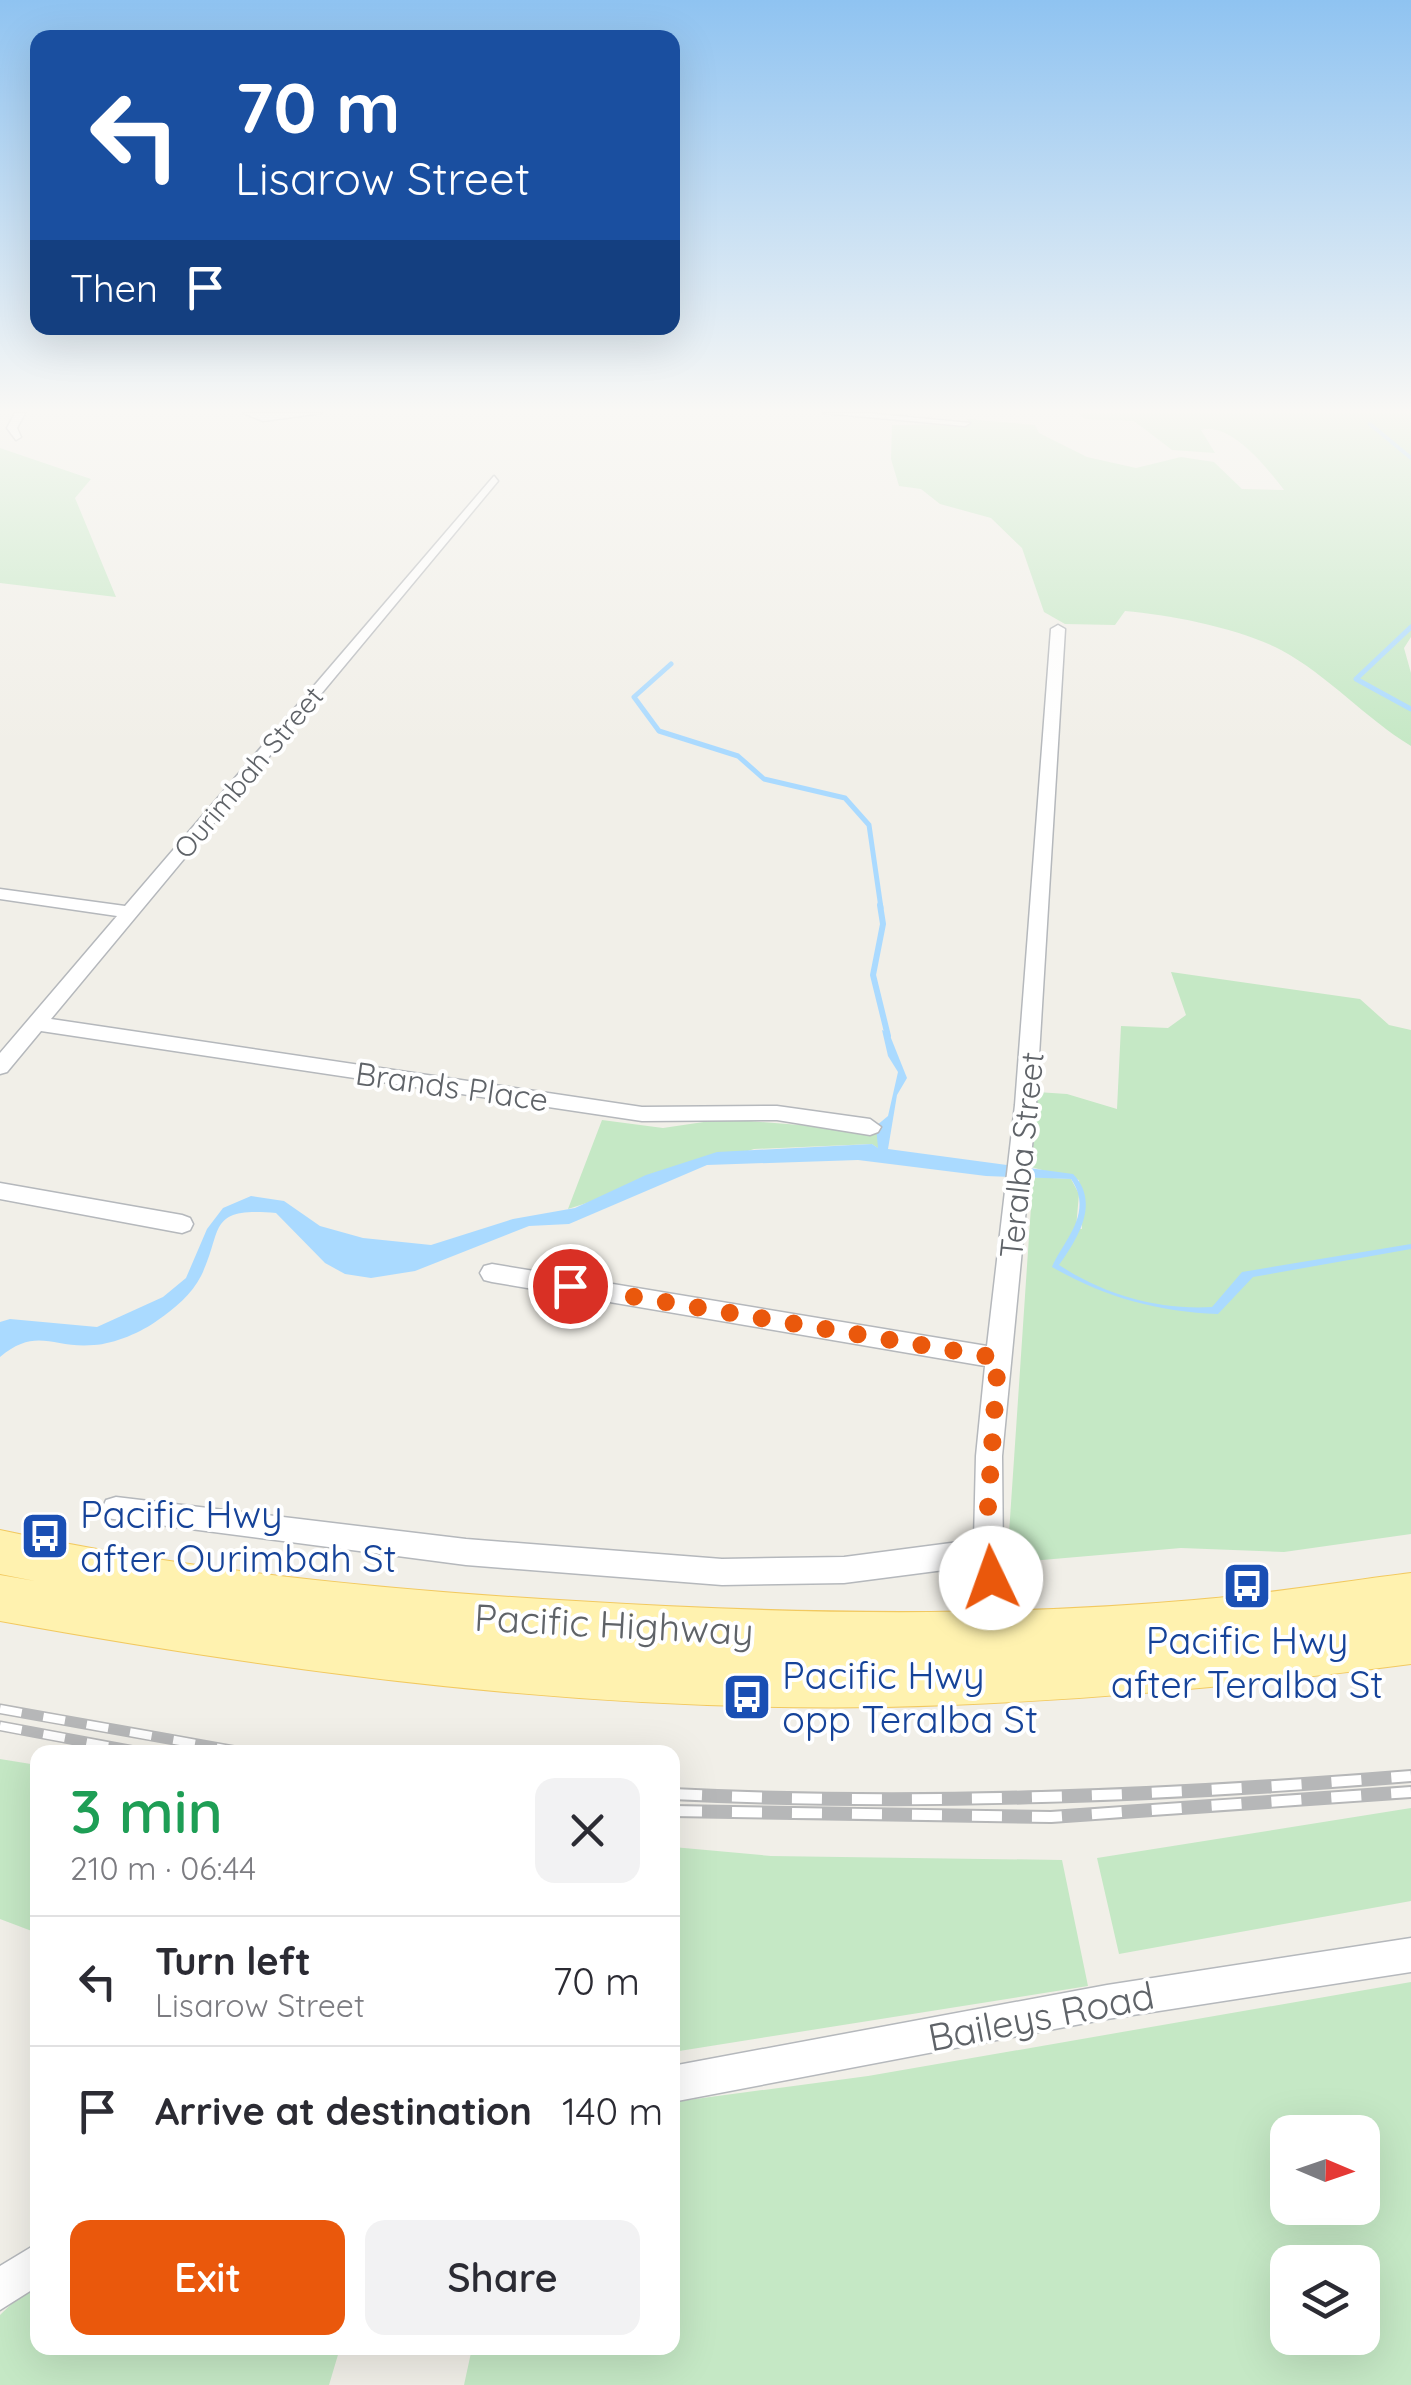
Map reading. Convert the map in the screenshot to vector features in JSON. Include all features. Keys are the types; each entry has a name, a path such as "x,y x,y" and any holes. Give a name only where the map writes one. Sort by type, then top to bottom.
{"main road":[{"name":"Pacific Highway","path":"0,1552 106,1576 338,1606 574,1626 798,1634 1003,1655 1167,1626 1411,1596"},
{"name":"Pacific Highway","path":"0,1598 192,1634 511,1670 657,1678 1003,1655 1339,1651 1411,1640"}],"street":[{"name":"Ourimbah Street","path":"0,1067 455,524"},
{"name":"Teralba Street","path":"1003,1655 988,1551 998,1358 1019,1186 1040,952 1058,630"},
{"path":"0,894 130,912"},
{"name":"Brands Place","path":"36,1024 642,1114 776,1113 870,1127"},
{"path":"0,1190 182,1224"},
{"path":"492,1273 998,1358"},
{"name":"Pacific Highway","path":"116,1509 466,1552 722,1572 844,1570 988,1551"},
{"name":"Baileys Road","path":"680,2082 1108,2002 1411,1955"},
{"path":"0,2290 30,2268"}],"green space":[{"path":"0,524 86,524 116,597 0,583"},
{"path":"998,524 1411,524 1411,637 1404,648 1411,673 1411,746 1298,660 1245,635 1184,619 1125,611 1115,625 1065,624 1044,612 1022,548"},
{"path":"1171,972 1360,999 1389,1025 1411,1030 1411,1534 1284,1552 1181,1548 1007,1563 1033,1177 1071,1179 1079,1194 1076,1228 1082,1229 1079,1180 1031,1167 1037,1092 1067,1094 1117,1109 1121,1026 1168,1028 1186,1015"},
{"path":"724,1119 887,1132 882,1151 872,1144 754,1149 568,1209 602,1120 663,1128"},
{"path":"0,1759 30,1764 30,1930 0,1919"},
{"path":"1411,1808 1411,1901 1119,1954 1097,1858"},
{"path":"680,1848 771,1856 1062,1860 1088,1986 680,2051"},
{"path":"1411,1982 1411,2385 464,2385 470,2355 680,2355 680,2101 868,2076"},
{"path":"30,2286 30,2355 338,2355 329,2385 0,2385 0,2315"}],"water":[{"path":"882,1030 889,1033 907,1078 897,1095 888,1149 1073,1174 1081,1185 1086,1209 1079,1232 1059,1265 1095,1285 1152,1303 1212,1307 1242,1272 1411,1244 1411,1249 1253,1277 1218,1314 1196,1313 1112,1295 1052,1267 1078,1215 1080,1204 1071,1179 986,1176 858,1160 707,1165 569,1224 529,1226 415,1271 371,1278 345,1274 325,1263 276,1213 238,1214 220,1225 193,1289 151,1324 128,1337 102,1344 35,1341 0,1357 0,1322 10,1319 97,1327 163,1297 186,1278 207,1229 223,1208 251,1196 284,1201 320,1226 363,1238 431,1245 513,1219 575,1208 646,1175 717,1152 872,1144 878,1148 876,1126 888,1116 898,1072 888,1056"}],"waterway":[{"path":"1411,627 1356,679 1411,709"},
{"path":"671,664 634,697 659,731 738,756 764,779 845,798 869,825 881,908"},
{"path":"880,905 883,924 873,975 888,1036"}],"railway":[{"path":"0,1709 203,1745"},
{"path":"0,1726 102,1745"},
{"path":"680,1794 857,1799 1042,1797 1411,1776"},
{"path":"680,1811 1051,1817 1411,1792"}],"place":[{"name":"Pacific Hwy after Ourimbah St","path":"45,1536"},
{"name":"Pacific Hwy after Teralba St","path":"1247,1586"},
{"name":"Pacific Hwy opp Teralba St","path":"747,1697"}],"route":[{"path":"570,1286 998,1358 988,1507 991,1578"}]}
